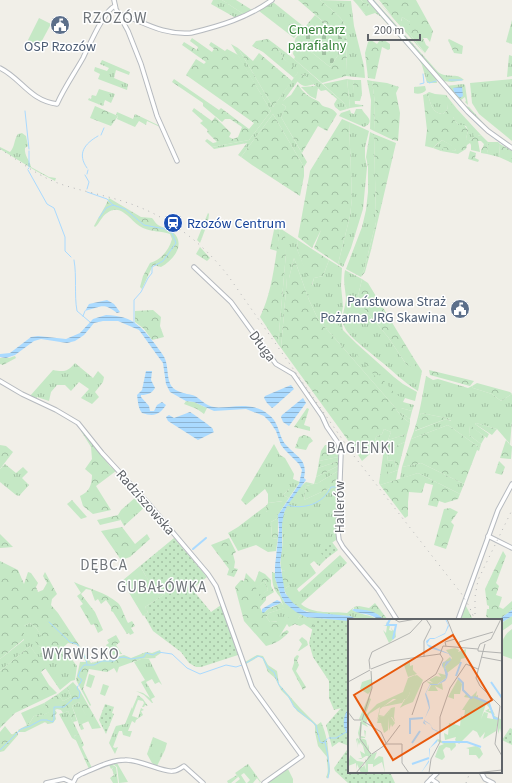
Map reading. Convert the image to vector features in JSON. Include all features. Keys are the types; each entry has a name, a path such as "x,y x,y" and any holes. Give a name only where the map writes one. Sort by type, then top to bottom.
{"street":[{"path":"114,0 115,6 141,64 157,116 176,161"},
{"path":"120,15 124,15 164,31 191,33 240,19 261,8 272,0"},
{"path":"370,0 468,112 488,131 512,148"},
{"path":"0,68 16,78 21,86 32,94 44,101 57,104 83,58 92,37 109,10 115,6"},
{"name":"Długa","path":"194,267 231,302 276,364 293,374 320,411 327,427"},
{"name":"Radziszowska","path":"0,381 22,394 50,406 72,418 84,428 102,453 150,506 213,581 252,687 302,756 264,783"},
{"name":"Hallerów","path":"327,427 336,439 340,448 338,532 340,543 375,586 396,619"},
{"path":"458,619 499,508 512,484"},
{"path":"488,536 512,548"},
{"path":"46,783 64,779 72,783 81,774 111,762 124,760 139,761 169,771 184,766 203,783"},
{"path":"427,783 437,773"},
{"path":"482,773 484,778 493,783"},
{"path":"431,779 437,783"}],"green space":[{"path":"213,0 222,0 245,15 236,18 211,4"},
{"path":"222,0 236,0 252,10 245,15"},
{"path":"298,0 320,0 338,15 345,25 347,42"},
{"path":"320,0 351,1 354,26 364,66 365,78 346,76 347,39 345,25 338,15"},
{"path":"353,0 361,0 369,7 370,11 368,14 365,13"},
{"path":"361,0 369,0 436,77 437,83 427,83 422,65 418,58 380,16 375,13 366,16 356,3 365,13 369,7"},
{"path":"372,0 374,0 438,72 445,75 458,76 464,80 452,82 442,81"},
{"path":"377,0 391,15 402,21 402,17 410,22 410,27 404,27 425,54"},
{"path":"379,0 416,0 433,31 430,42 427,38 423,38 426,45 429,47 425,53 403,27 410,27 410,22 402,17 401,23 397,22"},
{"path":"273,2 303,26 294,38 259,11"},
{"name":"Cmentarz parafialny","path":"315,15 347,42 330,67 295,39"},
{"path":"39,18 51,24 38,48 27,42"},
{"path":"512,20 512,44 506,42"},
{"path":"192,38 212,52 214,49 209,45 211,42 225,51 227,49 238,55 271,111 249,140 212,147 205,141 207,139 213,143 217,142 207,132 208,130 200,123 203,121 192,111 194,108 212,121 215,117 231,133 229,137 233,139 238,137 242,127 230,119 225,119 222,122 203,106 203,103 172,82 174,79 219,110 221,108 249,129 254,123 186,75 196,59 204,64 206,62 182,45 184,42 197,50 198,47 190,41"},
{"path":"268,39 276,45 283,58 299,71 294,78 263,52 252,46 256,41"},
{"path":"295,39 330,67 347,43 346,76 322,83 294,59 295,57 293,54"},
{"path":"449,39 463,46 462,54 454,53 448,40"},
{"path":"371,40 377,44 380,40 384,40 390,44 390,49 388,50 382,47 375,79 368,78 365,53 368,42"},
{"path":"231,44 238,48 273,107 298,72 283,58 276,45 344,103 347,109 340,111 334,104 337,99 326,90 321,91 303,74 284,100 282,104 286,107 281,117 307,162 304,167 273,114 241,157 238,155 247,143 214,149 212,147 249,140 271,111"},
{"path":"238,48 253,61 259,53 292,81 273,107"},
{"path":"509,55 512,56 512,76 507,77"},
{"path":"102,60 130,72 129,75 116,70 114,78 128,84 127,90 98,79 100,74 94,71 95,67 107,71 109,68 100,64"},
{"path":"303,74 314,84 305,86 301,85 297,81"},
{"path":"347,79 353,80 355,104 364,106 350,108"},
{"path":"347,79 350,108 347,109 344,103 323,84"},
{"path":"512,79 512,141 479,114 472,103 470,83"},
{"path":"353,80 361,80 362,94 360,101 354,101"},
{"path":"367,80 372,81 375,103 374,131 370,129 371,100"},
{"path":"372,81 387,83 399,87 396,93 400,113 398,141 374,131 375,103"},
{"path":"298,84 306,94 319,101 323,106 332,109 337,114 327,131 318,126 302,153 281,117 286,107 281,103 291,95"},
{"path":"465,85 468,105 465,102 465,97 461,100 487,127 512,147 480,122 446,86"},
{"path":"316,86 318,88 316,99 310,96 301,87"},
{"path":"425,86 426,90 424,92 419,94 414,93 414,87"},
{"path":"99,89 115,94 111,103 105,100 103,106 88,100 89,98 91,99 92,95 96,96"},
{"path":"429,92 446,95 481,135 474,137 468,142 466,139 468,130 466,126 458,125 453,117 448,102 447,109 443,114 436,112 432,108 428,95 426,94"},
{"path":"423,95 428,95 432,108 439,113 443,114 446,111 448,102 450,101 454,110 453,117 458,125 464,125 468,130 466,139 469,141 474,137 474,132 477,133 478,136 481,135 488,142 487,154 481,153 484,144 481,141 478,141 480,152 471,150 470,143 467,145 466,149 458,154 441,151 444,147 454,151 456,150 442,140 433,148 425,146 427,130"},
{"path":"95,106 118,116 111,126 90,118"},
{"path":"356,109 362,109 369,118 370,120 368,125 364,127 339,116 341,113 350,110 351,113 354,114"},
{"path":"117,112 133,119 135,114 160,127 147,121 146,125 139,121 135,127 117,119"},
{"path":"273,114 304,167 304,176 300,196 241,157"},
{"path":"342,119 349,122 352,198 350,216 338,264 314,248 321,230 312,248 298,237 310,171"},
{"path":"349,122 369,131 365,147 367,167 363,209 351,248 343,267 338,264 350,216 352,198"},
{"path":"370,132 374,134 376,222 361,277 346,269 362,227 366,210 368,167 366,157"},
{"path":"22,133 26,136 28,146 25,148 25,151 31,167 49,177 56,178 55,181 0,149 0,147 10,152 18,134"},
{"path":"374,134 396,143 371,250 365,272 361,277 376,222"},
{"path":"442,140 453,146 456,150 454,151 444,148 441,151 433,148"},
{"path":"488,142 498,142 500,144 499,157 487,154"},
{"path":"500,144 512,151 512,163 499,157"},
{"path":"470,151 476,153 475,158 479,160 478,162 468,159"},
{"path":"109,198 141,217 152,218 157,224 173,232 177,237 178,247 174,256 161,267 153,265 142,289 140,287 143,276 150,263 158,260 164,254 172,239 170,234 143,228 126,214 117,210 112,210 103,216 95,227 94,226"},
{"path":"208,213 208,222 200,243 197,240"},
{"path":"275,225 298,240 297,249 312,286 314,278 323,276 329,260 342,268 341,286 343,306 341,318 343,330 394,377 417,392 415,401 405,398 403,402 414,405 412,411 401,408 401,413 410,419 410,423 401,416 318,319 309,300 294,258 289,278 287,278 281,348 278,344 286,253 280,230 277,251 270,249"},
{"path":"280,229 285,233 286,253 278,344 260,317 271,285"},
{"path":"298,240 329,260 323,276 314,278 311,287 297,249"},
{"path":"200,247 210,258 207,261 196,254"},
{"path":"294,258 309,300 318,319 401,416 410,423 407,434 388,440 391,432 384,429 382,434 376,437 374,447 355,450 281,348 287,278 289,278"},
{"path":"345,270 362,279 358,296 360,304 388,337 406,364 416,368 412,361 413,357 422,371 418,391 402,380 360,345 345,328 343,324 343,317 346,302 344,281"},
{"path":"362,279 368,283 413,357 413,363 417,368 414,369 406,364 388,337 360,304 358,296"},
{"path":"153,310 161,317 160,326 164,337 152,340 144,329 135,322 135,311"},
{"path":"331,316 395,394 403,398 400,401 394,399 329,321"},
{"path":"15,356 16,358 3,365 0,364 0,358"},
{"path":"75,363 93,378 98,371 104,377 103,382 95,392 99,397 92,404 81,398 89,389 79,382 71,391 65,385 57,385 51,392 49,401 30,396 53,370 65,371"},
{"path":"429,370 474,381 470,386 430,375"},
{"path":"426,376 433,380 438,379 468,388 472,386 473,388 492,394 501,401 512,394 510,444 497,429 476,423 475,424 489,434 487,438 470,426 469,435 481,444 480,448 448,425 411,439 418,416","holes":["421,413 451,419 451,421 446,419 415,431"]},
{"path":"477,383 510,392 512,394 501,401 492,394 473,388 472,386"},
{"path":"186,401 194,402 207,408 204,414 197,409 184,404"},
{"path":"307,408 309,409 304,425 310,427 310,431 294,427"},
{"path":"401,408 412,411 410,419 401,413"},
{"path":"421,413 451,419 452,421 446,419 414,431"},
{"path":"475,424 497,429 492,435"},
{"path":"448,425 480,448 479,451 477,450 464,484 421,463 402,467 411,439"},
{"path":"470,425 485,437 481,444 469,435"},
{"path":"384,429 391,432 388,440 407,434 405,442 389,449 387,461 394,460 396,466 387,474 398,470 396,480 380,485 379,483 384,449 374,447 376,437 382,434"},
{"path":"81,431 110,466 116,471 96,486 111,510 93,514 83,506 80,496 88,490 92,479 92,475 85,469 92,459 91,447"},
{"path":"304,435 310,437 313,441 309,444 306,450 295,448 299,437"},
{"path":"506,440 512,447 511,459 500,458"},
{"path":"405,442 398,470 387,474 387,470 396,466 394,460 387,461 389,449"},
{"path":"274,444 280,455 285,458 294,474 293,479 300,482 295,489 289,489 283,495 289,498 278,515 278,518 271,522 272,539 278,538 276,551 268,552 256,545 238,551 228,533 267,505 266,512 283,501 268,503 268,494 265,489 246,505 241,500"},
{"path":"0,445 6,446 13,452 0,469"},
{"path":"325,445 339,448 338,457 319,461 321,451"},
{"path":"374,447 371,453 362,461 355,450"},
{"path":"338,457 339,461 318,468 319,461"},
{"path":"339,461 338,466 316,477 318,468"},
{"path":"499,461 505,467 502,475 495,473"},
{"path":"421,463 464,484 460,494 418,473 400,479 402,467"},
{"path":"5,464 16,473 23,467 28,472 22,478 29,485 19,496 0,482 0,469"},
{"path":"338,466 338,471 314,484 316,477"},
{"path":"338,471 338,486 304,500 306,486 318,483"},
{"path":"418,473 460,494 458,499 445,503 439,501 437,507 428,505 433,485 425,483 422,493 409,492 408,516 405,518 380,485"},
{"path":"306,482 314,484 306,486 304,500 338,486 336,535 338,541 336,540 320,551 326,559 319,566 314,561 310,564 316,573 297,589 299,592 340,555 347,563 301,604 312,610 323,612 347,613 354,607 352,610 376,619 356,619 349,616 311,612 295,605 288,598 284,589 289,586 284,570 282,571 280,560 282,524 284,512 287,506 298,490"},
{"path":"289,489 295,489 289,498 283,495"},
{"path":"137,494 146,506 124,526 118,515 121,510 137,496"},
{"path":"72,500 87,517 81,519 67,504"},
{"path":"284,501 279,509 265,512 268,503"},
{"path":"450,508 458,512 451,522 454,525 446,549 434,545 444,509"},
{"path":"118,515 121,520 100,525 97,520"},
{"path":"278,518 278,538 272,539 271,522"},
{"path":"122,527 135,544 147,534 150,539 130,557 121,560 101,531"},
{"path":"0,534 13,547 0,548"},
{"path":"174,538 207,577 192,589 211,612 221,605 238,655 201,667 196,667 189,663 181,652 153,631 144,615 148,612 145,607 165,594 160,582 148,580 140,566"},
{"path":"229,538 236,552 233,554 235,562 234,568 238,569 234,577 227,575 229,569 211,545"},
{"path":"332,542 338,550 326,559 319,551"},
{"path":"503,551 506,556 496,583 499,586 496,595 502,597 499,607 503,609 512,601 512,610 499,619 490,619 486,617 489,606 487,605 485,589"},
{"path":"0,561 18,570 24,584 28,572 31,573 38,583 36,587 38,592 43,590 47,583 43,576 45,572 57,594 52,599 51,605 58,613 91,663 124,655 131,658 146,652 152,653 160,650 161,653 155,657 156,658 141,659 119,667 117,673 114,668 107,672 89,669 83,689 91,705 90,706 76,680 80,662 86,662 77,645 68,643 59,651 56,648 53,651 46,644 39,647 35,641 41,636 37,629 30,623 24,626 24,639 0,659"},
{"path":"140,566 148,580 160,582 166,586 165,594 145,607 148,612 143,616 122,581"},
{"path":"284,570 288,577 289,586 284,589 282,571"},
{"path":"259,571 271,580 271,586 274,592 266,597 266,600 260,607 262,612 265,612 281,602 285,608 269,613 266,617 270,622 276,622 281,618 283,621 286,621 290,615 295,616 298,619 301,614 306,617 348,621 316,632 304,624 300,626 295,624 289,627 287,624 279,637 287,630 289,632 287,635 276,643 266,646 244,621 235,587 241,580 244,581 246,573 255,582","holes":["265,581 268,590 259,596 256,588"]},
{"path":"272,572 275,573 280,597 273,586"},
{"path":"265,581 268,590 259,597 255,588"},
{"path":"74,582 102,593 118,603 128,623 132,621 135,626 131,628 134,633 130,635 129,633 127,634 111,611 111,607 106,600 101,604 98,599 95,601 91,590 86,589 81,594 95,612 103,630 98,633 94,624 91,625 80,606 83,604 77,596 81,593"},
{"path":"281,596 285,603 301,614 298,619 270,622 266,617 269,613 284,608 280,597"},
{"path":"375,603 387,619 383,619 374,613 354,609 354,607 359,606 369,608"},
{"path":"465,604 472,619 459,619"},
{"path":"512,616 512,624 502,631 502,624 505,620"},
{"path":"315,618 348,621 348,746 339,742 332,747 326,725 341,708 334,710 329,698 329,681 313,657 309,643"},
{"path":"30,623 37,629 42,637 39,647 46,643 59,651 63,648 77,666 75,680 71,681 60,690 30,646 0,671 0,659 24,640 24,626"},
{"path":"512,629 512,659 502,655 502,644 506,634"},
{"path":"116,635 120,642 116,645 122,654 111,655 106,645 109,643 107,640"},
{"path":"302,637 307,641 308,645 298,651 302,644 299,640"},
{"path":"30,646 46,668 41,672 49,685 57,693 15,713 0,728 0,671"},
{"path":"257,655 263,656 268,665 277,671 279,684 300,708 317,725 321,722 325,731 328,745 330,770 328,778 326,777 328,772 327,757 318,746 315,726 297,711 288,697 281,690 275,678 268,672 262,657 258,657 246,664 245,662"},
{"path":"297,655 299,656 297,661 299,665 296,671 306,687 303,690 292,669 294,658"},
{"path":"141,659 149,659 162,685 159,682 155,684 152,679 146,682 155,697 151,699 153,703 144,695 136,691 143,693 150,698 141,682 145,680 134,662"},
{"path":"89,674 95,676 91,688 86,686"},
{"path":"73,682 79,689 101,728 92,729 79,702 72,706 77,721 73,722 68,711 63,713 61,710 57,709 55,710 57,713 55,715 56,719 53,723 48,724 45,722 25,732 19,732 18,730 29,724 34,716 43,715 49,712 44,703 58,694 63,701 71,697 67,687"},
{"path":"103,684 109,686 105,696 100,694"},
{"path":"67,687 71,697 63,701 58,694"},
{"path":"138,695 148,706 145,705 142,707 144,703 143,701 138,700 132,716 138,718 141,708 144,710 141,711 143,715 136,720 135,723 132,721 128,731 132,731 130,737 123,735 122,731 119,731 113,747 118,747 115,754 109,743 116,726 125,724"},
{"path":"79,702 89,721 82,724 84,729 81,730 72,706"},
{"path":"44,703 50,712 43,715 34,716 27,725 21,713"},
{"path":"105,704 114,707 112,713 114,714 106,734 99,720"},
{"path":"68,711 79,734 74,736 77,741 72,738 59,714"},
{"path":"5,726 12,735 17,731 18,735 4,751 0,752 0,732"},
{"path":"510,728 512,729 512,745 502,740"},
{"path":"79,734 84,745 82,747 92,768 89,769 74,736"},
{"path":"153,737 167,743 157,766 152,763 147,754"},
{"path":"156,742 164,745 159,759 150,756"},
{"path":"348,748 348,773 390,773 395,783 348,783 335,771 334,768"},
{"path":"117,763 128,782 119,783 117,767 113,764"},
{"path":"111,764 116,767 118,783 113,783 110,778 114,775 112,769 114,767 111,769 109,765"},
{"path":"248,764 261,782 258,783 260,782 257,778 253,783 247,783 250,780 244,773 241,775 246,783 235,783 240,779 235,773"},
{"path":"288,769 293,779 293,783 266,783"},
{"path":"237,775 238,777 231,783 228,783 227,781"}],"water":[{"path":"462,87 463,96 460,98 454,92 453,88"},
{"path":"107,300 114,304 120,312 117,313 105,306 85,311 89,304"},
{"path":"106,315 123,317 140,327 155,344 164,358 170,383 174,389 195,396 211,406 250,406 260,409 273,418 284,442 301,459 305,472 304,478 306,480 287,506 284,513 280,563 285,593 293,603 307,612 350,616 357,619 348,619 348,621 306,617 296,612 285,603 281,596 275,578 279,530 278,515 299,484 302,470 299,464 281,445 276,431 264,416 246,409 214,411 194,402 186,401 170,392 166,384 163,363 139,330 118,321 103,321 94,323 84,335 75,341 67,343 41,339 34,341 15,355 6,358 0,357 0,354 10,353 31,337 38,336 66,339 80,333 93,319"},
{"path":"146,371 152,371 151,380 155,388 146,395 141,395 141,397 149,406 150,411 154,411 157,405 162,402 166,405 161,411 153,415 142,413 138,402 137,395 142,390"},
{"path":"291,385 294,389 275,406 272,408 267,403 264,398 265,396"},
{"path":"303,398 306,403 289,426 283,422 281,417 282,415"},
{"path":"190,412 212,428 214,432 198,440 168,421 166,417 169,415 174,418"},
{"path":"277,600 281,602 265,612 262,612 262,609"},
{"path":"352,610 367,610 374,612 383,619 379,619"},
{"path":"512,610 512,616 502,622 502,619 499,619"},
{"path":"348,709 348,735 344,726 345,714"}],"waterway":[{"path":"373,0 414,48"},
{"path":"420,84 424,83 423,74"},
{"path":"449,80 462,80"},
{"path":"427,81 429,83 436,81"},
{"path":"446,89 460,107 476,123 494,138 512,150"},
{"path":"25,111 29,149"},
{"path":"101,135 104,128"},
{"path":"87,168 82,154 89,142 98,136"},
{"path":"29,151 29,167"},
{"path":"28,170 47,204 54,208 65,237 65,251 71,257"},
{"path":"87,174 88,170"},
{"path":"85,175 89,182 87,189"},
{"path":"87,192 107,199 113,205 125,209 144,225 165,229 172,233 176,243 163,261 152,267 152,273 141,292 134,300 134,323"},
{"path":"99,218 106,208 113,205"},
{"path":"74,260 77,311 90,322"},
{"path":"83,316 85,311"},
{"path":"287,505 300,507 312,504 323,498 331,487 336,487"},
{"path":"193,549 206,538"},
{"path":"49,622 70,642 77,644 86,659 87,664"},
{"path":"79,685 82,680 78,676 84,665 94,665 102,661 114,661 118,658 124,657 131,659 144,657 146,653 153,655 158,652 172,654 187,668 200,674 226,665 236,667 242,665"},
{"path":"246,663 258,656 263,658 268,668 274,672 279,685 289,697 294,707 316,725 320,742 324,743 327,739"},
{"path":"0,750 21,729 41,720 53,722 54,707 64,707 74,698 79,698 80,692 77,688 78,686"},
{"path":"329,738 336,738 348,732"},
{"path":"325,741 329,764 328,778"}],"railway":[{"path":"0,149 34,171 55,182 122,201 153,213 182,230 207,252 229,277 354,456 461,593 475,619"},
{"path":"475,614 475,597 478,580 512,510"},
{"path":"466,783 470,773"}],"place":[{"name":"OSP Rzozów","path":"60,25"},
{"name":"Rzozów Centrum","path":"173,223"},
{"name":"Państwowa Straż Pożarna JRG Skawina","path":"460,309"}],"district":[{"name":"RZOZÓW","path":"115,17"},
{"name":"BAGIENKI","path":"361,448"},
{"name":"DĘBCA","path":"104,565"},
{"name":"GUBAŁÓWKA","path":"162,587"},
{"name":"WYRWISKO","path":"81,654"}]}
